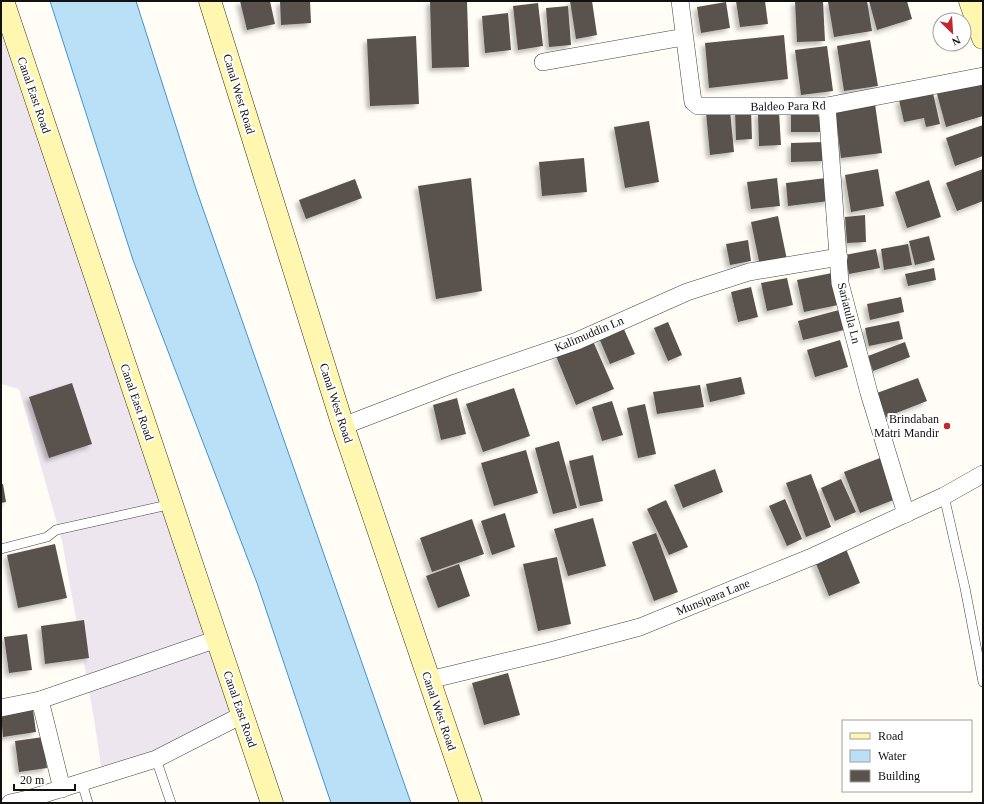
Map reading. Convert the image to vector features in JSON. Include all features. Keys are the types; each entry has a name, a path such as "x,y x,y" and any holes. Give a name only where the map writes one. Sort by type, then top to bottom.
{"main road":[{"name":"Canal East Road","path":"3,1 272,803"},
{"name":"Canal West Road","path":"210,1 343,426 471,803"},
{"path":"970,1 983,38"}],"street":[{"name":"Baldeo Para Rd","path":"680,1 693,102 695,105 827,106 983,76"},
{"path":"543,62 684,37"},
{"name":"Sariatulla Ln","path":"827,106 840,283 869,393 906,514"},
{"name":"Kalimuddin Ln","path":"343,426 455,383 577,341 687,292 749,272 839,258"},
{"name":"Munsipara Lane","path":"428,680 550,651 640,627 814,556 944,496 983,474"},
{"path":"1,708 40,700 217,639"},
{"path":"40,700 62,789"},
{"path":"10,803 28,801 156,759 242,715"}],"lane":[{"path":"944,496 983,682"},
{"path":"1,549 47,537 56,530 172,504"},
{"path":"156,759 171,803"},
{"path":"82,783 88,803"}],"shaded area":[{"path":"1,18 236,713 152,756 102,772 62,541 19,389 1,384"}],"water":[{"path":"50,1 136,1 195,186 411,803 331,803 257,583 133,260"}],"building":[{"path":"240,1 270,1 275,24 247,30"},
{"path":"280,1 310,1 311,23 281,25"},
{"path":"430,1 467,1 469,67 432,68"},
{"path":"570,1 592,1 597,35 576,39"},
{"path":"736,1 765,1 768,24 740,27"},
{"path":"795,1 823,1 825,41 797,42"},
{"path":"867,1 872,31 834,37 828,2"},
{"path":"869,1 907,1 912,19 877,30"},
{"path":"726,2 730,28 701,33 697,7"},
{"path":"538,3 543,46 518,50 513,6"},
{"path":"568,6 571,45 549,47 546,8"},
{"path":"508,13 511,50 485,53 482,16"},
{"path":"784,35 788,79 709,88 705,43"},
{"path":"416,36 419,104 370,106 367,39"},
{"path":"870,40 878,86 844,91 837,46"},
{"path":"827,46 833,91 801,95 795,50"},
{"path":"983,81 983,116 946,127 937,94"},
{"path":"933,93 940,124 926,127 924,118 904,122 899,100"},
{"path":"875,104 882,153 841,158 835,110"},
{"path":"791,109 816,110 825,132 791,132"},
{"path":"730,110 734,152 710,155 706,112"},
{"path":"735,110 751,110 752,139 736,140"},
{"path":"779,112 781,145 759,146 758,113"},
{"path":"649,121 659,182 625,188 614,127"},
{"path":"983,125 983,156 955,166 946,138"},
{"path":"825,142 825,161 791,162 791,143"},
{"path":"584,158 587,192 542,196 539,162"},
{"path":"878,169 884,206 851,212 845,175"},
{"path":"983,169 983,201 957,211 946,183"},
{"path":"471,178 482,291 436,299 418,186"},
{"path":"777,178 780,206 751,209 747,182"},
{"path":"826,178 829,201 788,206 786,183"},
{"path":"355,179 362,198 306,219 299,200"},
{"path":"929,180 941,217 907,228 895,192"},
{"path":"865,215 866,242 847,243 845,217"},
{"path":"778,216 787,260 760,266 751,222"},
{"path":"929,236 935,260 915,265 909,241"},
{"path":"748,240 751,261 730,265 726,244"},
{"path":"908,244 912,265 884,270 881,249"},
{"path":"876,249 880,268 849,274 845,255"},
{"path":"934,268 936,280 908,286 905,274"},
{"path":"832,273 838,305 804,312 797,280"},
{"path":"787,278 793,305 767,311 761,283"},
{"path":"751,287 758,317 738,322 731,292"},
{"path":"901,297 904,312 870,320 867,304"},
{"path":"839,310 844,330 803,340 798,321"},
{"path":"899,321 903,339 869,346 865,328"},
{"path":"668,322 682,355 668,361 654,328"},
{"path":"623,327 635,354 610,364 599,338"},
{"path":"840,340 848,367 815,377 807,350"},
{"path":"593,341 614,389 576,405 556,356"},
{"path":"905,342 910,357 873,371 868,356"},
{"path":"741,377 745,394 710,402 706,384"},
{"path":"918,378 927,401 886,417 877,393"},
{"path":"72,383 92,444 49,458 29,397"},
{"path":"700,385 704,407 657,414 653,392"},
{"path":"514,388 530,436 483,452 466,404"},
{"path":"457,398 466,434 441,440 433,405"},
{"path":"612,401 623,435 602,441 592,407"},
{"path":"645,404 656,454 638,458 627,408"},
{"path":"559,441 577,508 553,514 535,448"},
{"path":"526,450 538,493 494,506 481,463"},
{"path":"593,455 603,501 580,506 569,461"},
{"path":"880,458 896,499 860,513 844,472"},
{"path":"715,469 723,492 683,508 674,485"},
{"path":"811,474 831,527 806,537 786,483"},
{"path":"841,479 856,512 835,521 821,488"},
{"path":"1,484 3,484 6,502 1,503"},
{"path":"785,499 802,539 787,546 769,506"},
{"path":"666,500 688,547 669,555 647,509"},
{"path":"505,513 515,547 492,555 481,521"},
{"path":"593,518 606,566 568,576 554,529"},
{"path":"472,519 484,554 432,572 420,538"},
{"path":"656,533 678,592 654,601 632,542"},
{"path":"55,544 67,598 18,608 7,555"},
{"path":"846,549 860,583 829,596 815,561"},
{"path":"557,557 571,624 538,631 523,564"},
{"path":"459,564 470,596 438,608 426,576"},
{"path":"84,620 89,658 45,664 41,626"},
{"path":"27,634 32,670 9,673 4,637"},
{"path":"508,673 520,715 484,725 472,683"},
{"path":"33,710 36,732 3,737 1,715"},
{"path":"43,737 47,768 19,772 15,741"}],"place":[{"name":"Brindaban Matri Mandir","path":"947,426"}]}
